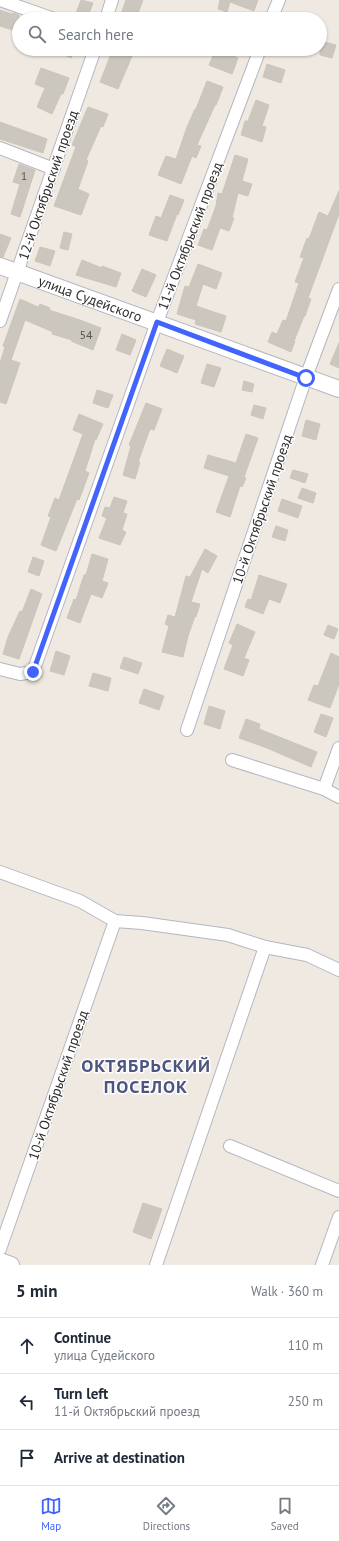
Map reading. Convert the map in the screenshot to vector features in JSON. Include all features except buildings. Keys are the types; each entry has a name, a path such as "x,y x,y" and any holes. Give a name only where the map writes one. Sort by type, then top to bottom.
{"street":[{"path":"0,0 34,12"},
{"path":"108,12 112,0"},
{"path":"275,12 279,0"},
{"name":"12-й Октябрьский проезд","path":"0,321 93,56"},
{"name":"11-й Октябрьский проезд","path":"0,669 20,674 33,672 157,322 257,56"},
{"path":"0,148 54,169"},
{"name":"улица Судейского","path":"0,266 339,389"},
{"name":"10-й Октябрьский проезд","path":"187,730 306,378 339,290"},
{"path":"324,789 339,748"},
{"path":"232,760 324,789 339,797"},
{"path":"0,872 80,900 115,921 142,923 228,935 265,947 307,955 339,970"},
{"name":"10-й Октябрьский проезд","path":"0,1248 115,921"},
{"path":"156,1265 265,947"},
{"path":"230,1146 339,1191"},
{"path":"322,1265 339,1217"},
{"path":"0,1261 11,1265"}],"district":[{"name":"ОКТЯБРЬСКИЙ ПОСЕЛОК","path":"146,1076"}],"route":[{"path":"33,672 157,322 306,378"}]}
